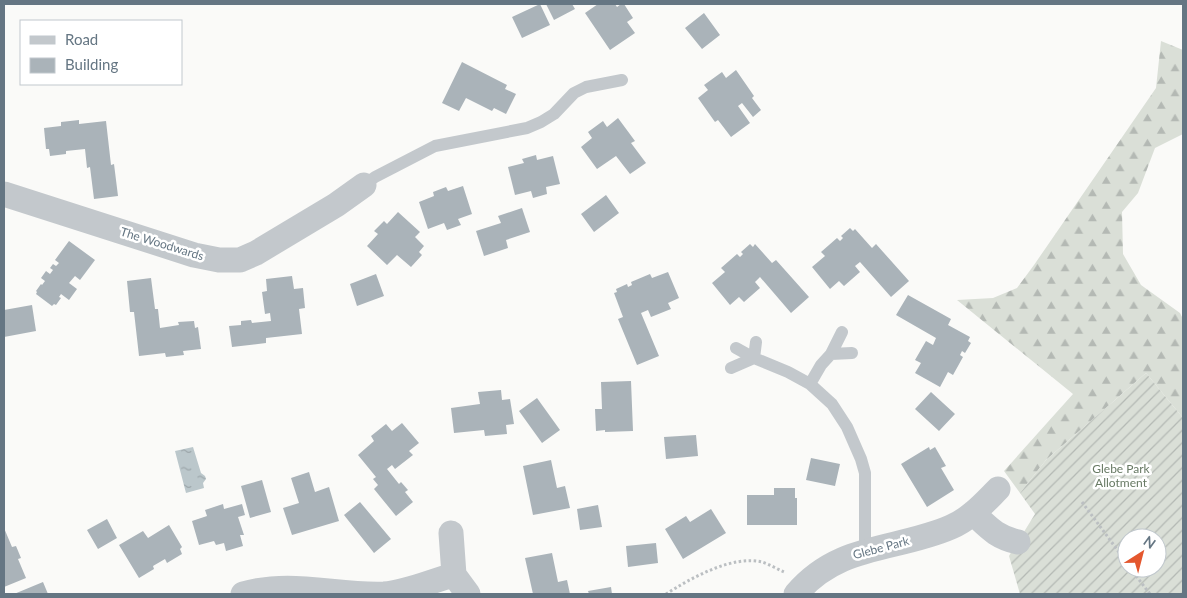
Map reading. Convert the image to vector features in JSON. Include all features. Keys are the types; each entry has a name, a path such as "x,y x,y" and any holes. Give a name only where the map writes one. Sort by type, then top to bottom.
{"street":[{"name":"The Woodwards","path":"4,194 194,255 219,260 240,260 256,253 336,205 364,185"},
{"name":"Glebe Park","path":"800,590 814,576 836,562 865,551 926,536 952,527 973,513 998,489"},
{"path":"973,513 990,530 1004,538 1018,542"},
{"path":"243,594 274,589 297,588 359,594 386,594 411,589 435,580 461,584 451,533"}],"lane":[{"path":"364,185 375,177 435,146 527,128 554,114 574,93 586,87 622,80"},
{"path":"810,384 821,365 831,354 842,332"},
{"path":"754,358 756,342"},
{"path":"736,348 810,384 832,404 847,428 865,473 865,551"},
{"path":"831,354 852,353"},
{"path":"731,368 754,358"}],"path":[{"path":"1082,502 1117,549"},
{"path":"666,594 682,584 725,564 740,562 762,562 782,571 800,590"},
{"path":"1138,578 1150,594"}],"green space":[{"path":"1161,41 1183,50 1183,134 1155,148 1138,193 1122,212 1123,254 1141,285 1180,313 1183,319 1183,418 1146,373 1046,460 1020,493 1004,471 1073,394 957,300 993,298 1017,288 1156,88"},
{"name":"Glebe Park Allotment","path":"1146,373 1183,418 1183,594 1020,594 1009,556 1035,514 1020,493 1046,460"}],"water":[{"path":"193,447 201,473 206,479 203,483 204,488 186,493 175,451"}],"building":[{"path":"540,4 550,25 522,38 512,17"},
{"path":"546,4 572,4 575,9 554,20"},
{"path":"598,4 615,4 617,7 624,4 633,18 627,22 635,33 610,50 585,13"},
{"path":"704,13 720,35 702,49 685,28"},
{"path":"462,62 507,85 505,89 516,94 506,114 494,108 492,111 466,98 459,111 442,103"},
{"path":"736,70 761,110 753,117 742,103 738,106 750,123 731,137 718,120 715,122 698,98 708,90 704,85 722,72 726,78"},
{"path":"618,118 635,141 631,143 646,163 630,174 616,156 597,169 581,147 592,138 588,132 603,121 607,127"},
{"path":"79,120 79,124 106,121 111,165 114,164 118,196 94,199 90,167 87,168 85,149 66,151 66,154 50,156 49,149 46,149 44,128 61,126 61,122"},
{"path":"536,155 537,160 553,156 560,184 546,187 547,194 533,198 531,191 515,195 508,167 524,163 522,159"},
{"path":"463,186 472,214 458,219 461,225 447,230 444,223 428,229 419,202 434,196 433,192 446,187 448,191"},
{"path":"606,195 619,213 594,232 581,214"},
{"path":"522,208 530,232 506,240 508,248 484,256 476,231 501,223 498,216"},
{"path":"398,212 420,232 415,237 424,246 419,252 422,255 411,267 397,255 387,265 367,246 378,234 374,231 384,221 387,224"},
{"path":"850,228 853,231 855,229 872,248 876,244 909,281 891,297 860,262 855,266 860,272 844,286 839,281 830,289 812,267 825,256 821,252 837,238 840,241 843,238 841,236"},
{"path":"69,241 95,260 80,280 75,276 69,283 77,289 69,300 61,294 59,297 61,298 56,305 52,306 36,294 36,291 45,281 41,278 46,271 50,274 53,270 50,268 53,264 56,266 59,263 55,260"},
{"path":"750,244 753,247 755,244 772,263 776,260 809,297 791,313 760,277 755,282 760,288 744,302 739,297 730,305 712,283 725,272 721,268 737,254 740,257 743,254 741,252"},
{"path":"668,272 679,298 668,303 671,309 651,317 648,310 641,313 659,356 637,365 618,319 623,317 614,293 617,292 616,289 627,284 628,287 632,285 631,282 650,274 652,278"},
{"path":"376,274 384,296 357,306 350,284"},
{"path":"292,276 294,289 303,288 305,308 299,309 302,334 266,338 266,343 232,347 229,326 241,325 241,321 251,320 252,323 271,321 270,313 265,314 262,292 267,291 266,279"},
{"path":"151,278 155,309 158,309 160,328 179,325 178,322 194,321 195,328 198,327 201,349 183,351 184,355 166,357 165,353 139,356 134,312 130,312 127,281"},
{"path":"908,295 951,319 948,325 970,337 968,341 971,343 965,353 962,351 960,355 963,357 953,375 948,372 940,387 915,373 921,363 915,360 926,341 933,345 936,338 896,315"},
{"path":"32,305 36,331 4,337 4,310"},
{"path":"631,381 633,431 596,431 595,409 602,409 601,382"},
{"path":"501,390 502,400 510,399 514,424 506,425 507,434 485,436 484,430 454,433 451,408 480,404 478,392"},
{"path":"931,392 955,414 939,431 915,409"},
{"path":"537,398 560,430 542,443 519,411"},
{"path":"402,423 419,443 409,451 413,455 395,469 392,465 387,469 399,484 401,482 408,490 405,492 413,502 396,516 374,489 378,485 373,479 376,477 358,455 374,441 371,436 386,424 392,431"},
{"path":"696,435 698,456 666,459 664,437"},
{"path":"929,447 930,450 935,447 946,466 941,468 954,490 927,507 901,464"},
{"path":"811,458 840,464 835,486 806,480"},
{"path":"551,460 557,488 565,486 570,508 533,515 523,466"},
{"path":"309,472 315,492 329,487 339,521 292,535 283,508 299,503 291,478"},
{"path":"262,480 271,512 250,518 241,486"},
{"path":"774,488 795,488 797,525 747,525 747,495 774,495"},
{"path":"360,502 391,539 374,553 344,515"},
{"path":"223,504 224,509 242,504 245,515 238,517 244,535 240,535 243,546 226,551 224,543 216,545 214,541 199,545 192,521 207,516 205,510"},
{"path":"598,505 602,527 580,530 577,509"},
{"path":"711,509 726,533 683,559 665,529 686,516 690,522"},
{"path":"107,519 117,538 98,549 87,530"},
{"path":"169,525 182,547 180,549 182,554 167,563 165,559 153,566 154,569 139,578 119,545 143,531 148,538"},
{"path":"4,528 12,547 16,546 21,558 18,559 26,578 4,587"},
{"path":"656,543 658,563 628,567 626,546"},
{"path":"552,553 558,582 567,580 570,594 533,594 525,558"},
{"path":"43,582 48,594 14,594"},
{"path":"611,587 612,594 589,594 588,591"}]}
